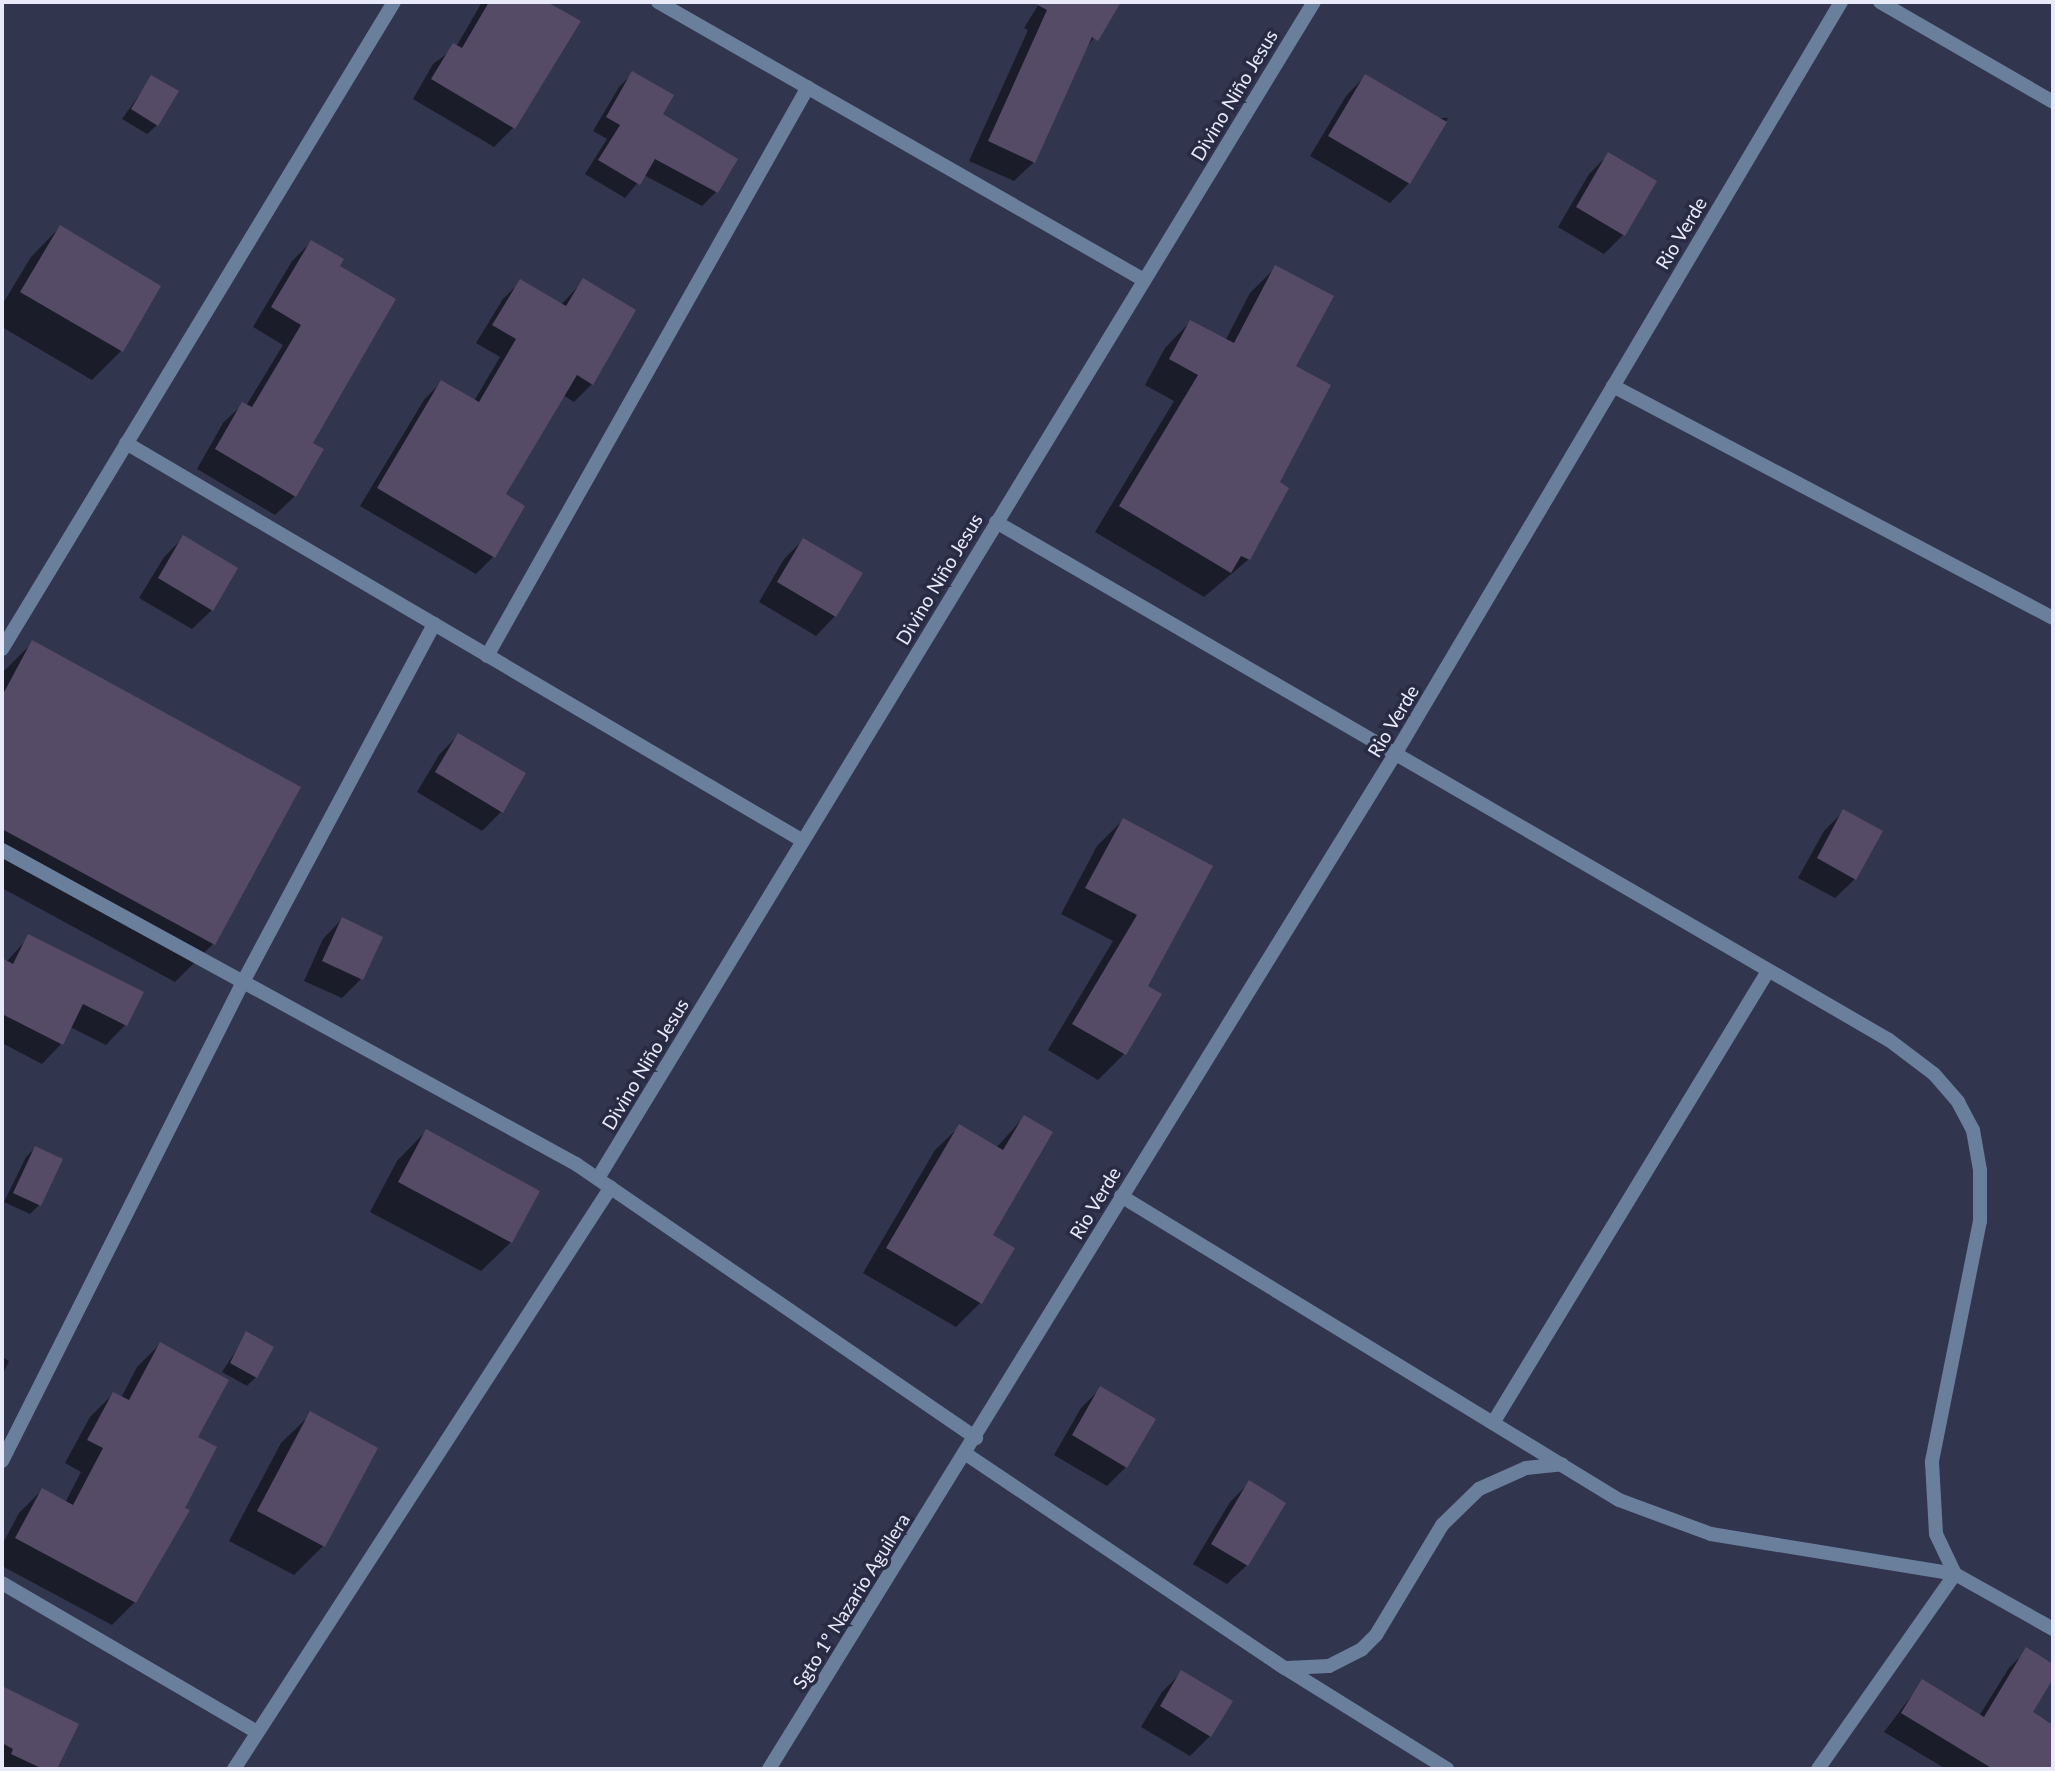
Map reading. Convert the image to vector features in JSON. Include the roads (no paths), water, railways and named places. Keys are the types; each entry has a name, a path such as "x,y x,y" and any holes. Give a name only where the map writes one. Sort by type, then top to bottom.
{"street":[{"path":"2,649 394,2"},
{"path":"658,2 1144,280"},
{"name":"Divino Niño Jesus","path":"598,1178 1314,2"},
{"name":"Rio Verde","path":"966,1454 1121,1196 1394,756 1841,2"},
{"path":"1880,2 2053,102"},
{"path":"486,656 807,87"},
{"path":"1613,386 2053,618"},
{"path":"126,443 803,841"},
{"path":"996,522 1394,756 1889,1041 1934,1074 1958,1102 1973,1130 1980,1170 1980,1221 1932,1462 1936,1534 1955,1574"},
{"path":"2,1461 243,982 434,624"},
{"path":"2,850 598,1178 976,1438"},
{"path":"1493,1423 1768,971"},
{"path":"233,1769 611,1187"},
{"path":"1121,1196 1619,1500 1711,1534 1955,1574 2053,1629"},
{"path":"966,1454 1285,1668 1447,1769"},
{"name":"Sgto 1º Nazario Aguilera","path":"769,1769 966,1454"},
{"path":"1285,1668 1329,1666 1362,1649 1376,1635 1442,1525 1465,1500 1512,1472 1562,1464"},
{"path":"1818,1769 1955,1574"},
{"path":"2,1583 257,1732"}]}
